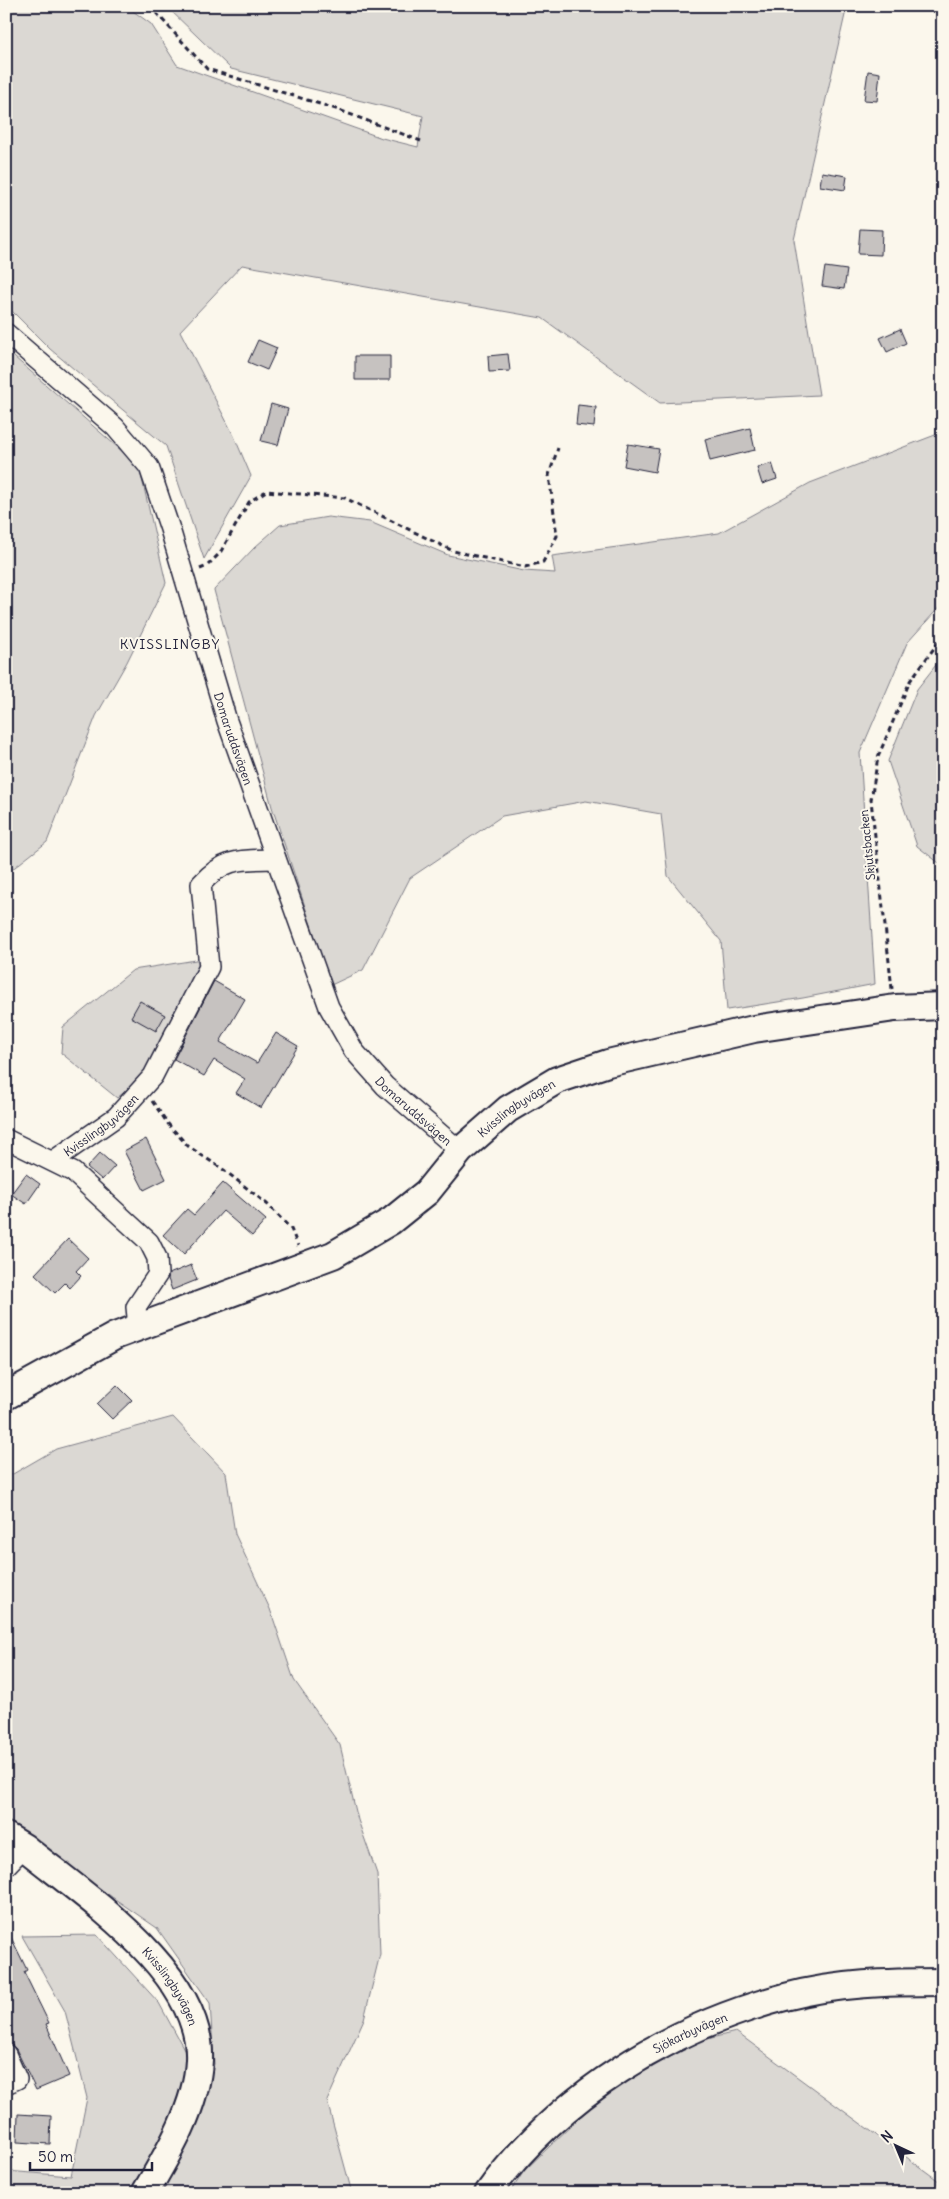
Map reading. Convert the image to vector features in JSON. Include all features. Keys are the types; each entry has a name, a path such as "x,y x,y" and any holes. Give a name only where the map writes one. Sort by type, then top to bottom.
{"street":[{"name":"Domaruddsvägen","path":"6,333 115,427 149,468 184,575 227,721 329,1007 354,1052 385,1086 460,1151"},
{"name":"Kvisslingbyvägen","path":"53,1161 116,1117 153,1076 209,967 201,884 212,873 235,860 276,859"},
{"name":"Kvisslingbyvägen","path":"6,1396 115,1336 333,1255 391,1221 427,1192 460,1151 516,1104 557,1080 599,1065 754,1029 894,1008 943,1006"},
{"name":"Kvisslingbyvägen","path":"6,1139 72,1172 149,1242 157,1258 158,1274 136,1307 138,1327"},
{"name":"Kvisslingbyvägen","path":"12,1850 133,1936 160,1964 182,1998 196,2030 199,2060 190,2106 171,2149 145,2193"},
{"name":"Sjökarbyvägen","path":"488,2193 504,2172 563,2112 631,2062 706,2023 786,1996 869,1982 943,1982"},
{"path":"6,2054 17,2079 6,2084"}],"path":[{"path":"150,6 207,69 336,109 421,141"},
{"path":"184,575 207,566 220,553 249,502 266,492 345,498 453,551 525,567 543,562 558,536 548,475 558,448"},
{"name":"Skjutsbacken","path":"894,1008 871,800 878,757 910,681 943,636"},
{"path":"143,1088 169,1125 188,1146 224,1170 267,1204 291,1229 306,1265"}],"shaded area":[{"path":"6,6 126,6 151,24 177,65 382,138 418,147 423,116 231,69 166,6 847,6 794,240 819,395 660,403 542,318 242,265 180,331 234,436 251,476 204,559 166,446 50,349 6,305"},
{"path":"6,350 139,466 166,583 127,662 96,716 47,842 6,874"},
{"path":"943,432 943,603 907,643 860,753 875,984 727,1010 721,941 668,876 661,814 586,801 502,816 410,878 363,970 331,985 272,807 214,590 255,547 280,525 328,517 370,522 448,555 524,571 555,573 552,556 719,533 810,483"},
{"path":"943,656 943,866 917,846 888,761 917,689"},
{"path":"202,959 201,974 148,1073 117,1098 61,1053 63,1027 133,970"},
{"path":"173,1417 226,1473 235,1534 270,1609 294,1680 340,1745 358,1820 377,1874 380,1954 364,2019 327,2101 352,2193 158,2193 189,2132 214,2064 210,2003 157,1928 6,1824 6,1478 56,1449"},
{"path":"97,1935 159,2003 190,2060 180,2099 139,2193 6,2193 6,2171 71,2176 87,2098 65,2011 22,1936"},
{"path":"736,2032 943,2184 943,2193 510,2193 524,2171 603,2095 699,2041"}],"building":[{"path":"868,71 880,73 877,101 864,100"},
{"path":"822,172 847,176 845,190 820,186"},
{"path":"860,229 882,230 881,255 858,254"},
{"path":"825,267 847,270 844,289 822,286"},
{"path":"900,329 906,343 887,352 880,338"},
{"path":"258,340 277,348 267,370 248,362"},
{"path":"508,354 510,371 489,372 488,356"},
{"path":"355,356 390,356 390,380 355,380"},
{"path":"271,404 288,409 278,445 261,441"},
{"path":"578,405 596,407 594,427 576,425"},
{"path":"750,428 755,450 710,461 705,439"},
{"path":"628,444 659,449 655,472 624,466"},
{"path":"772,463 777,479 762,484 757,468"},
{"path":"214,981 245,999 220,1042 257,1063 276,1033 298,1046 261,1108 236,1093 245,1079 214,1060 204,1076 174,1059"},
{"path":"140,1001 165,1015 156,1031 131,1017"},
{"path":"146,1139 166,1179 144,1190 124,1151"},
{"path":"100,1153 115,1166 102,1180 87,1167"},
{"path":"26,1174 40,1184 26,1204 11,1194"},
{"path":"223,1183 266,1220 252,1236 223,1211 184,1254 163,1235 187,1209 194,1215"},
{"path":"68,1239 88,1258 76,1271 81,1276 70,1288 65,1283 55,1293 35,1274"},
{"path":"191,1265 197,1280 172,1290 168,1279 169,1274"},
{"path":"117,1385 132,1400 112,1419 97,1404"},
{"path":"6,1927 27,1970 24,1972 49,2023 46,2024 69,2076 36,2090 16,2049 6,2043"},
{"path":"18,2114 51,2116 50,2144 17,2142"}],"district":[{"name":"KVISSLINGBY","path":"170,644"}]}
